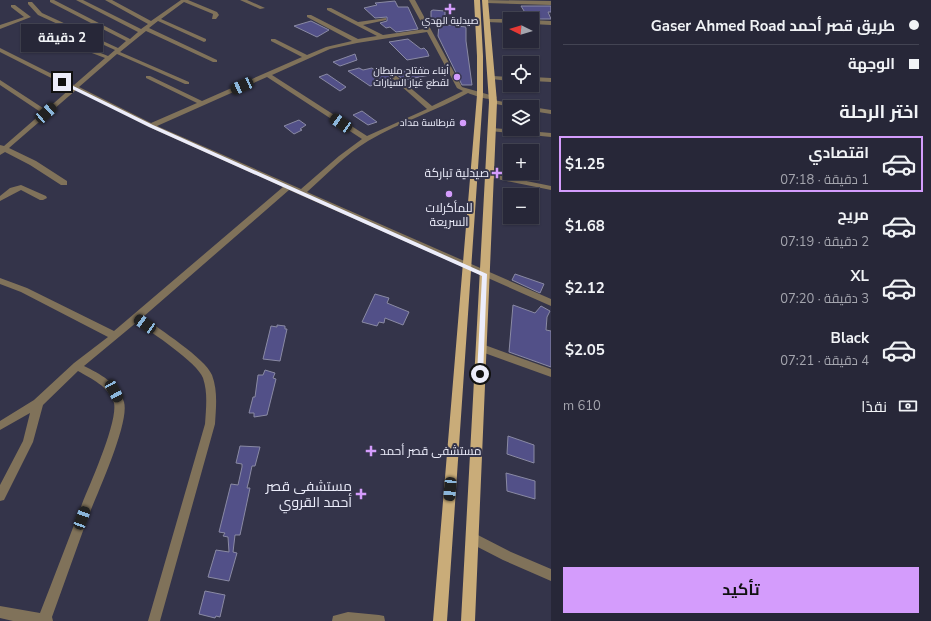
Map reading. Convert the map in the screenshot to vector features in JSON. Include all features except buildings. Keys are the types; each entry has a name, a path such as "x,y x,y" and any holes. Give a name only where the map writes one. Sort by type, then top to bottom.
{"main road":[{"path":"468,621 494,100 488,21 483,0"},
{"path":"440,621 480,95 480,56 483,0"}],"street":[{"path":"79,0 215,61"},
{"path":"108,0 154,22 204,40"},
{"path":"170,0 178,4"},
{"path":"64,183 33,163 2,149 109,58 184,0 215,13 214,18"},
{"path":"243,0 262,8"},
{"path":"412,0 460,88 503,102"},
{"path":"483,0 551,3"},
{"path":"52,1 130,42"},
{"path":"30,3 40,14 187,83"},
{"path":"0,27 28,17 13,6"},
{"path":"328,8 382,37"},
{"path":"310,16 357,41"},
{"path":"357,24 384,18"},
{"path":"488,21 503,22"},
{"path":"539,22 551,23"},
{"path":"151,126 328,48 357,41 428,30"},
{"path":"38,41 49,37 59,38 109,58"},
{"path":"273,40 306,57"},
{"path":"0,50 151,126 551,303"},
{"path":"268,75 366,139"},
{"path":"393,76 430,108"},
{"path":"148,77 203,104"},
{"path":"493,78 503,79"},
{"path":"539,79 551,80"},
{"path":"1,84 46,113"},
{"path":"301,193 354,147 366,139 394,124 450,101 467,91"},
{"path":"539,110 551,112"},
{"path":"492,130 551,135"},
{"path":"490,175 551,188"},
{"path":"0,199 13,190 21,187 43,198"},
{"path":"0,426 38,403 77,366 115,336 288,187"},
{"path":"1,282 24,290 115,336"},
{"path":"136,318 191,357 208,375 212,396 210,424 154,621"},
{"path":"482,348 551,373"},
{"path":"0,612 45,621 112,439 120,408 119,400 110,388 77,366"},
{"path":"0,496 28,442 38,403"},
{"path":"472,538 528,566 551,575"},
{"path":"338,621 341,619 379,621"}],"place":[{"name":"صيدلية الهدي","path":"450,9"},
{"name":"أبناء مفتاح مليطان لقطع غيار السيارات","path":"457,77"},
{"name":"قرطاسة مداد","path":"463,123"},
{"name":"صيدلية تباركة","path":"497,173"},
{"name":"للمأكرلات السريعة","path":"449,194"},
{"name":"مستشفى قصر أحمد","path":"371,451"},
{"name":"مستشفى قصر أحمد القروي","path":"361,494"}],"route":[{"path":"62,82 151,126 485,275 480,374"}]}
